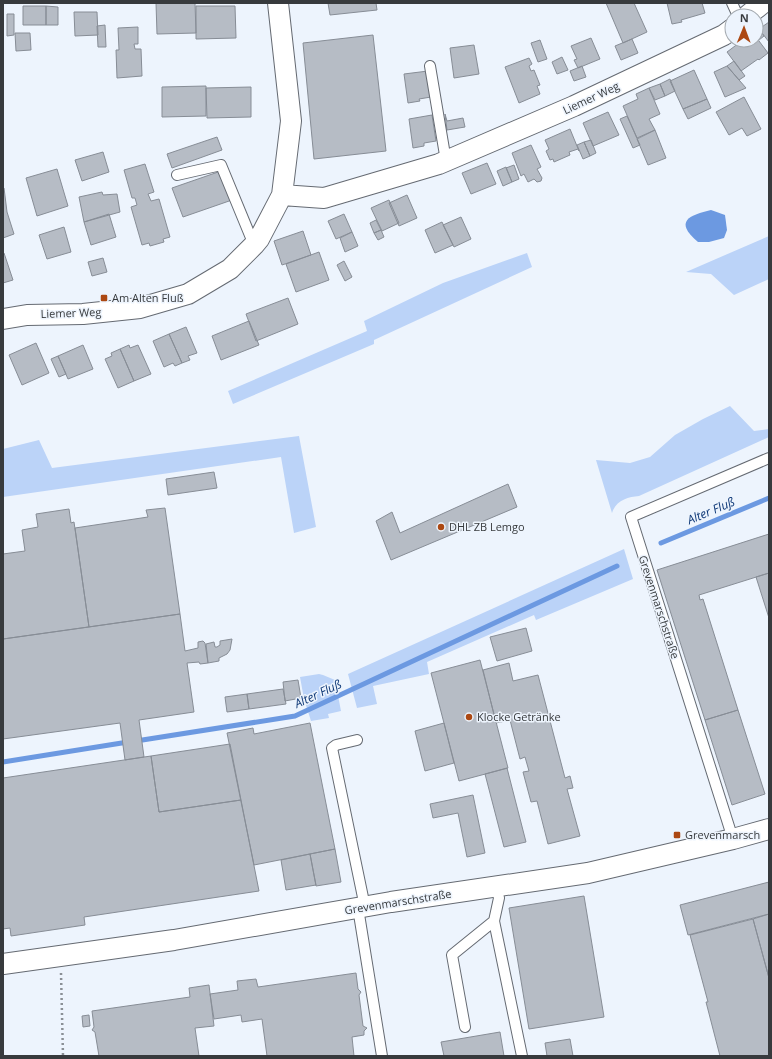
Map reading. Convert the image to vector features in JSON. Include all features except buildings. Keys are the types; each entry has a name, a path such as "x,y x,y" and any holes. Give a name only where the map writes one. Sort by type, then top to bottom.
{"street":[{"name":"Liemer Weg","path":"3,319 27,314 83,314 140,308 188,294 230,269 254,245 259,239 282,195 291,121 278,3"},
{"name":"Liemer Weg","path":"282,195 324,198 446,161 574,106 724,35"},
{"name":"Grevenmarschstraße","path":"60,957 174,940 361,907 588,873 733,839 769,829"},
{"path":"3,964 60,957"}],"lane":[{"path":"430,66 446,161"},
{"path":"177,175 220,165 254,245"},
{"name":"Grevenmarschstraße","path":"733,839 631,517 769,458"},
{"path":"357,740 336,745 332,748 361,907 382,1056"},
{"path":"496,886 499,898 494,921 522,1056"},
{"path":"465,1027 452,955 494,921"}],"path":[{"path":"60,957 63,1056"}],"shaded area":[{"path":"769,236 769,279 734,295 711,274 686,272"},
{"path":"527,253 532,267 374,340 374,344 233,404 228,391 367,331 364,321 443,283"},
{"path":"730,406 754,431 769,429 769,437 639,496 623,500 616,505 612,513 596,460 630,463 650,457 675,435"},
{"path":"299,436 316,527 294,533 281,457 3,497 3,449 39,440 52,468"},
{"path":"624,549 633,579 536,620 534,615 427,662 429,674 373,686 377,704 357,708 348,674"},
{"path":"319,674 335,680 341,711 328,714 329,718 311,721 304,699 300,677"}],"water":[{"path":"711,210 725,215 727,230 724,238 709,242 698,242 687,229 687,220 697,214"}],"waterway":[{"name":"Alter Fluß","path":"661,543 769,498"},
{"name":"Alter Fluß","path":"136,741 295,716 617,566"},
{"name":"Alter Fluß","path":"3,762 128,742"}],"place":[{"name":"Am Alten Fluß","path":"104,298"},
{"name":"DHL ZB Lemgo","path":"441,527"},
{"name":"Klocke Getränke","path":"469,717"},
{"name":"Grevenmarsch","path":"677,835"}]}
